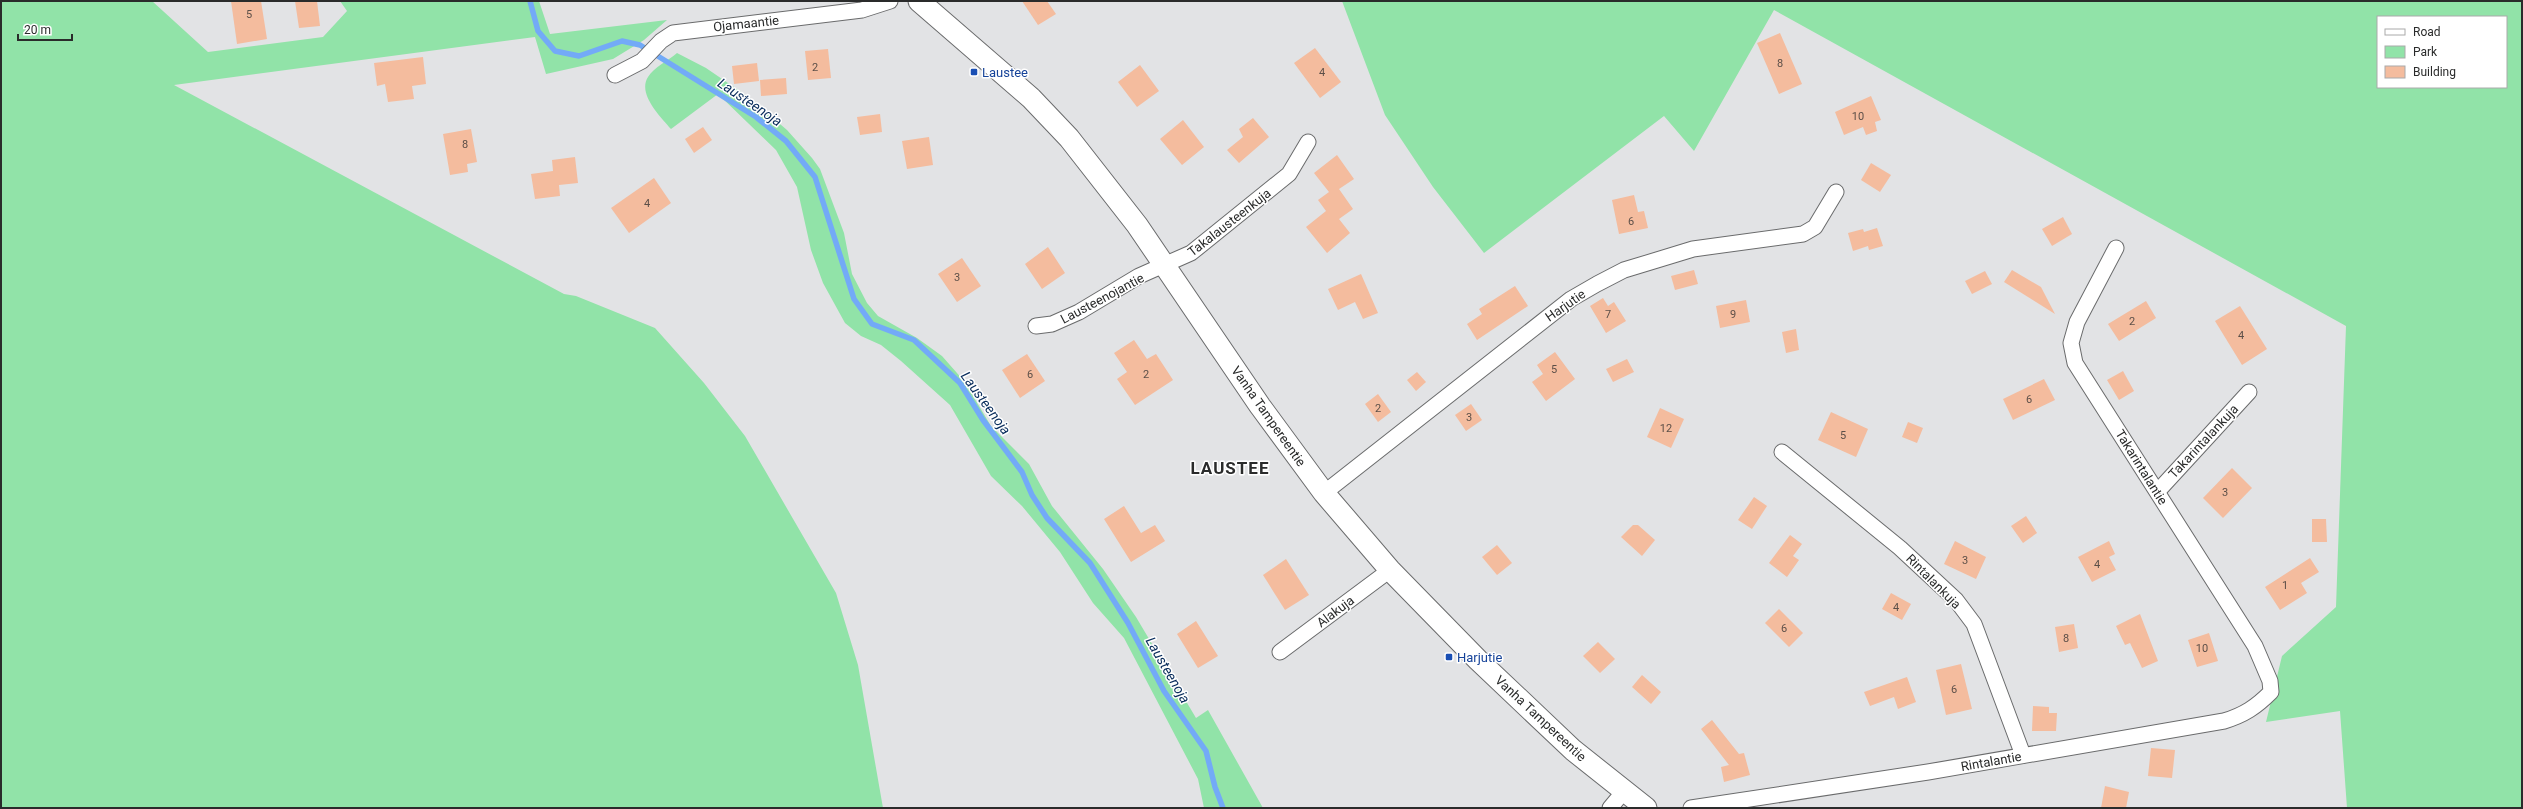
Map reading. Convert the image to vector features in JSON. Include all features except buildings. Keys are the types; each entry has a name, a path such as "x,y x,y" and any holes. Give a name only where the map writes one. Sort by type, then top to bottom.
{"main road":[{"name":"Vanha Tampereentie","path":"919,1 1031,98 1069,138 1166,266 1260,406 1324,493 1390,570 1478,660 1573,750 1646,808"}],"street":[{"name":"Ojamaantie","path":"615,75 642,61 661,41 673,34 686,30 862,10 890,1"},
{"name":"Takalausteenkuja","path":"1166,266 1191,254 1289,174 1308,142"},
{"name":"Harjutie","path":"1324,493 1571,299 1624,270 1659,258 1693,249 1803,234 1815,226 1836,192"},
{"name":"Takarintalantie","path":"2116,248 2077,322 2071,343 2075,363 2158,491 2254,646 2270,681"},
{"name":"Lausteenojantie","path":"1036,326 1052,324 1079,312 1139,276 1166,266"},
{"name":"Takarintalankuja","path":"2158,491 2249,392"},
{"name":"Rintalankuja","path":"1782,452 1900,548 1956,600 1974,624 2023,755"},
{"name":"Alakuja","path":"1280,652 1390,570"},
{"name":"Rintalantie","path":"1691,808 2023,755 2241,716 2258,705 2271,692 2270,681"},
{"path":"1610,808 1625,790"}],"green space":[{"path":"1,1 152,1 208,52 323,37 347,11 340,1 539,1 550,34 667,20 644,40 613,59 546,74 535,37 174,85 564,294 576,296 655,328 704,383 745,436 836,593 858,665 883,808 1,808"},
{"path":"1342,1 2522,1 2522,808 2347,808 2340,711 2266,722 2282,656 2336,607 2346,326 1774,10 1694,151 1664,116 1484,253 1433,187 1385,115"},
{"path":"677,53 706,68 747,96 787,130 812,158 820,169 844,233 852,274 867,303 878,316 917,338 942,356 964,381 991,426 1029,464 1052,506 1103,569 1136,617 1196,718 1208,710 1263,808 1204,808 1198,779 1124,638 1093,603 1060,552 1022,506 991,476 950,405 881,345 861,336 845,323 823,283 811,250 797,187 776,150 718,94 671,129 656,112 648,98 645,84 648,77 654,70"}],"waterway":[{"name":"Lausteenoja","path":"530,1 538,31 555,51 579,56 622,41 640,45 756,117 786,141 815,177 854,299 872,324 914,340 960,383 983,420 1022,472 1032,495 1047,518 1090,563 1128,623 1164,691 1206,751 1215,787 1223,808"}],"place":[{"name":"Laustee","path":"974,72"},
{"name":"Harjutie","path":"1449,657"}],"district":[{"name":"LAUSTEE","path":"1230,468"}]}
